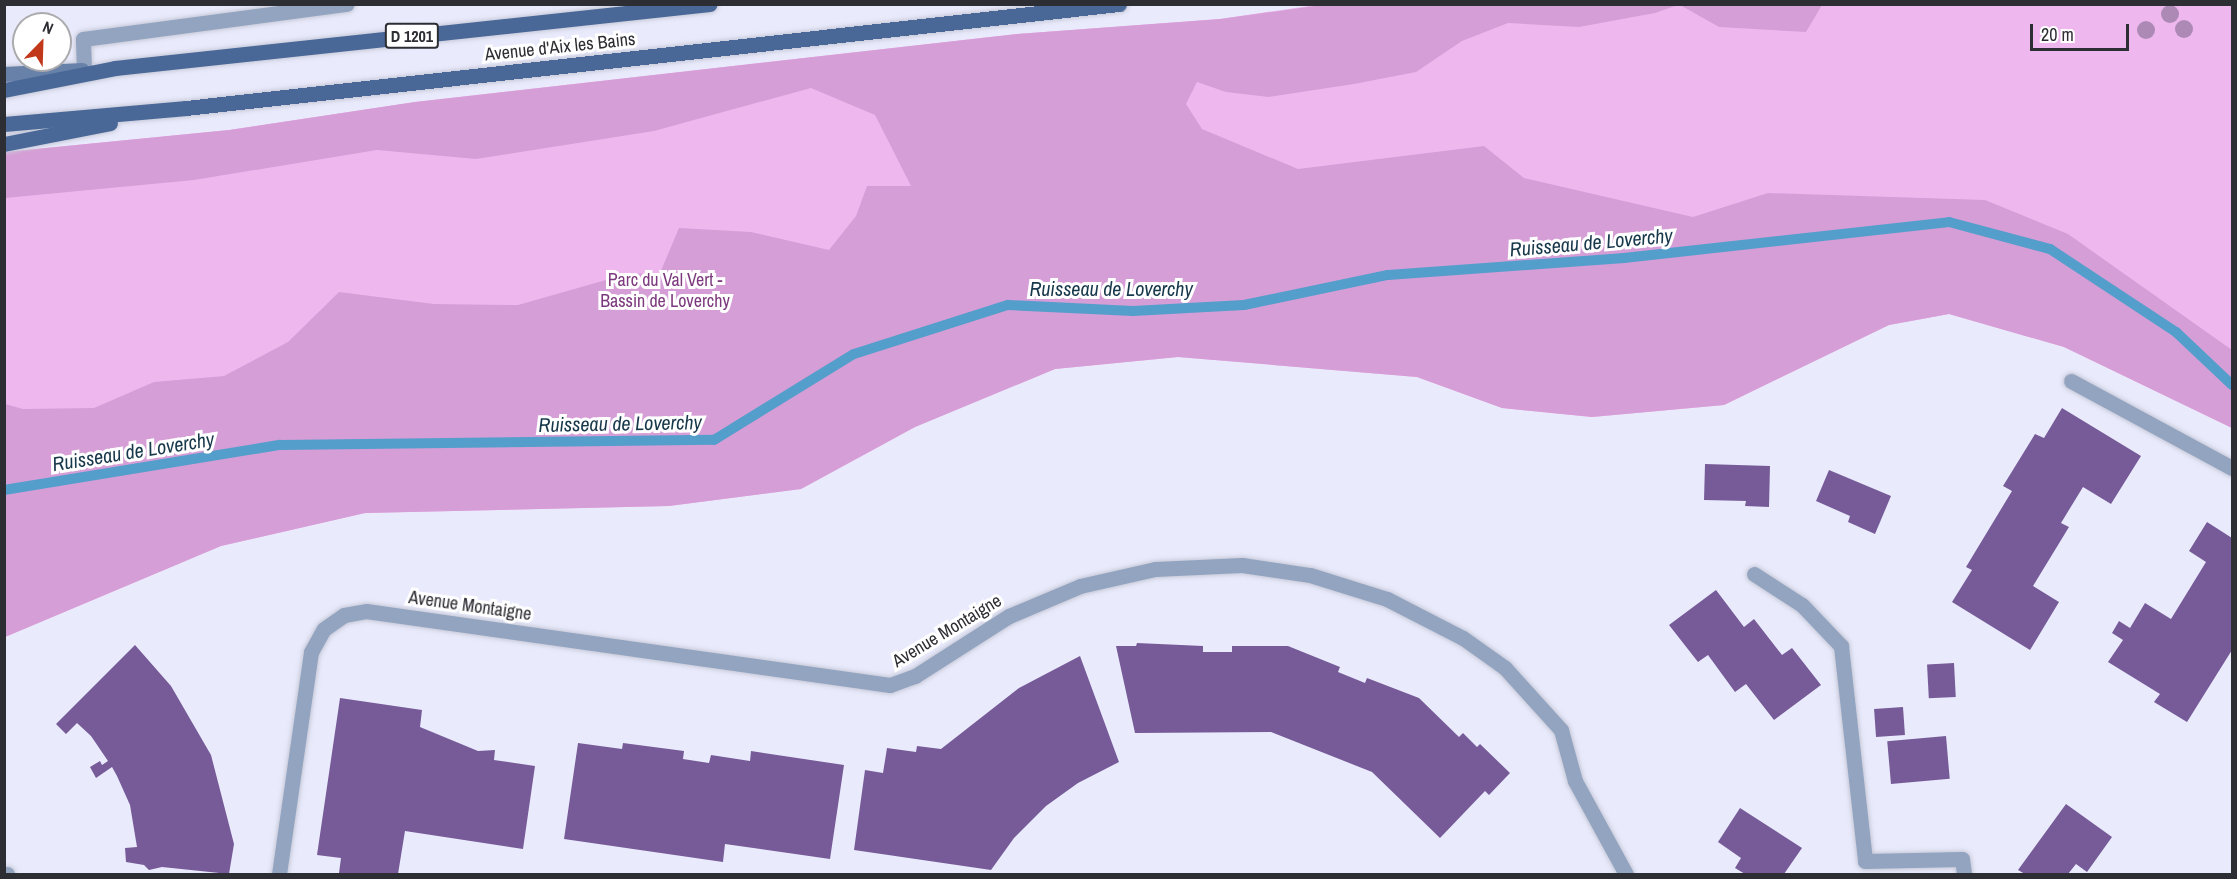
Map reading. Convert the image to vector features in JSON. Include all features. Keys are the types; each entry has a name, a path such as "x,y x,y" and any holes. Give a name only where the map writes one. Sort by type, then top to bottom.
{"main road":[{"name":"Avenue d'Aix les Bains","path":"4,90 115,68 710,4"},
{"name":"Avenue d'Aix les Bains","path":"4,124 186,108 1119,4"},
{"path":"4,144 186,108"}],"street":[{"path":"84,70 83,39 346,4"},
{"path":"4,74 115,68"},
{"path":"2071,381 2232,468"},
{"name":"Avenue Montaigne","path":"279,874 311,652 324,629 344,615 366,611 890,685 915,676 1009,616 1080,586 1155,569 1242,565 1310,575 1387,599 1455,634 1505,668 1561,730 1575,781 1626,874"},
{"path":"1754,574 1802,606 1841,646 1865,861 1962,859 1964,874"}],"green space":[{"name":"Parc du Val Vert - Bassin de Loverchy","path":"1322,4 2232,5 2232,428 2064,347 1949,314 1889,325 1724,405 1592,417 1502,408 1417,377 1178,357 1055,369 915,427 801,489 669,506 365,513 221,546 5,637 5,152 229,130 415,102 1017,34 1220,19"},
{"path":"1822,4 1806,32 1719,27 1680,5"},
{"name":"Parc du Val Vert - Bassin de Loverchy","path":"1322,5 1678,5 1655,13 1579,27 1508,23 1462,41 1416,72 1354,84 1269,97 1226,92 1197,82 1186,104 1202,129 1298,169 1484,146 1524,178 1693,217 1768,193 1985,200 2068,234 2232,350 2232,428 2064,347 1949,314 1889,325 1724,405 1592,417 1502,408 1417,377 1178,357 1055,369 915,427 801,489 669,506 365,513 221,546 5,637 5,404 23,409 94,408 154,382 224,376 288,342 339,292 434,304 518,305 627,274 660,273 679,228 751,232 829,250 856,216 867,186 911,186 875,115 811,88 654,131 476,159 377,150 194,180 5,198 5,152 229,130 415,102 1017,34 1220,19"}],"building":[{"path":"2062,408 2141,456 2111,504 2083,487 2061,523 2069,527 2033,586 2059,602 2030,650 1952,602 1972,570 1966,567 2012,491 2003,486 2035,434 2044,438"},
{"path":"1705,464 1770,466 1769,507 1745,506 1746,501 1704,500"},
{"path":"1829,470 1891,496 1875,534 1848,522 1850,516 1816,501"},
{"path":"2207,522 2232,538 2232,650 2187,722 2154,702 2160,694 2108,662 2123,640 2112,633 2119,621 2130,628 2145,603 2171,619 2206,562 2189,551"},
{"path":"1716,590 1744,627 1754,619 1782,655 1792,648 1821,685 1774,720 1746,684 1735,692 1708,655 1698,662 1669,625"},
{"path":"1137,643 1203,646 1203,652 1232,652 1232,646 1288,646 1340,667 1338,672 1365,683 1367,678 1419,698 1459,737 1463,733 1477,747 1480,744 1510,773 1489,795 1485,791 1440,838 1372,772 1271,732 1135,733 1116,646 1136,646"},
{"path":"135,645 171,686 211,755 234,844 229,874 162,867 149,870 144,865 126,862 125,848 137,847 130,805 117,776 112,767 96,778 90,767 100,761 102,765 108,761 91,736 77,723 66,734 56,724"},
{"path":"1080,656 1119,762 1078,783 1046,806 1014,838 991,870 854,850 865,770 883,773 887,748 916,752 917,746 941,749 1019,688"},
{"path":"1954,663 1956,697 1929,698 1927,664"},
{"path":"340,698 422,710 420,727 478,751 495,750 494,760 535,766 523,849 405,831 398,874 339,873 341,858 317,855"},
{"path":"1903,707 1905,735 1876,737 1874,709"},
{"path":"1946,736 1950,779 1891,784 1887,741"},
{"path":"578,743 622,749 623,743 684,751 683,759 709,763 711,755 750,761 751,751 844,765 830,859 725,844 723,862 564,839"},
{"path":"2066,804 2112,837 2087,872 2076,864 2068,874 2025,874 2018,870"},
{"path":"1740,808 1802,848 1784,874 1745,874 1735,868 1741,858 1718,842"}],"waterway":[{"name":"Ruisseau de Loverchy","path":"4,490 280,445 714,440 854,354 1008,305 1133,311 1244,305 1388,275 1624,258 1949,222 2050,249 2176,332 2232,385"}]}
